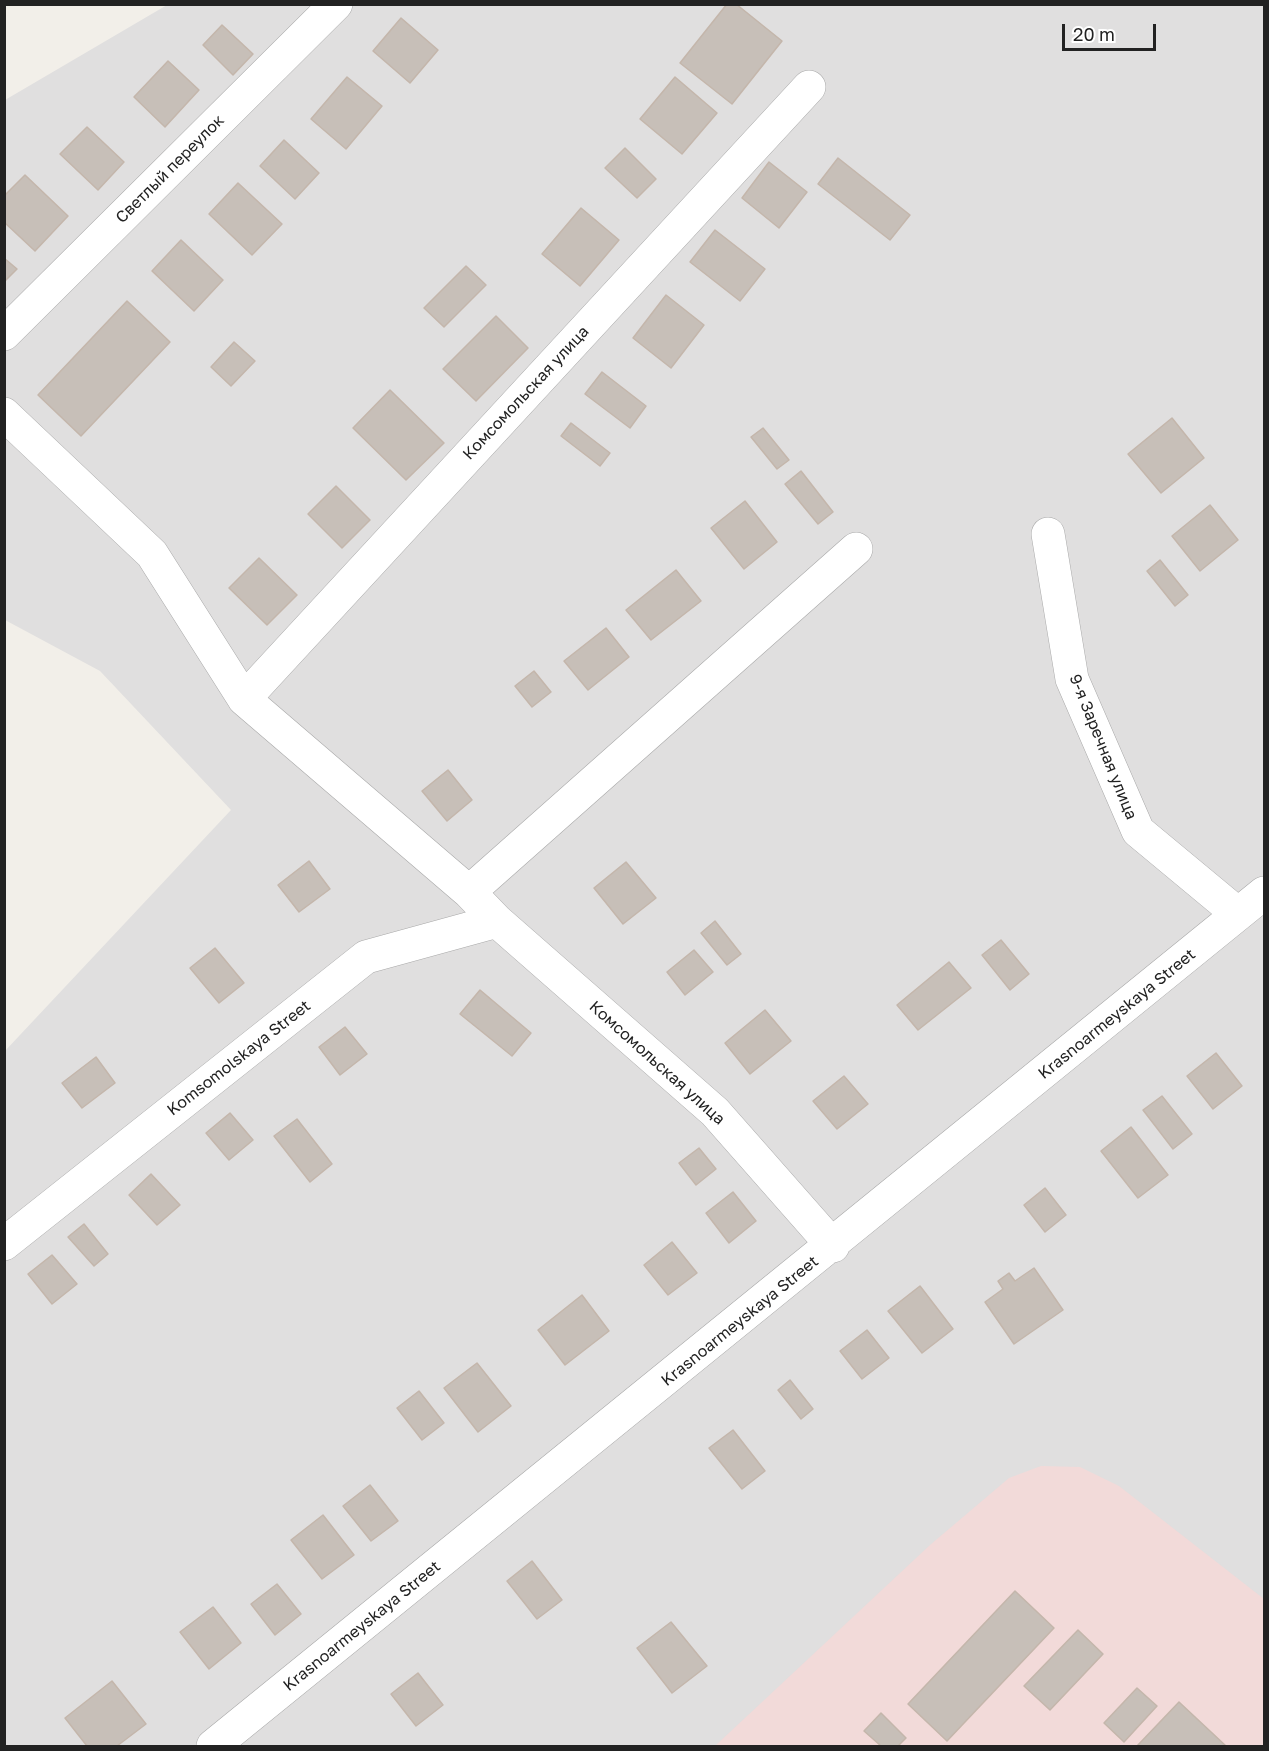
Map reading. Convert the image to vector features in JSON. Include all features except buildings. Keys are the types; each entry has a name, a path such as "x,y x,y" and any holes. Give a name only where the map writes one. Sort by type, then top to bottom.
{"street":[{"name":"Светлый переулок","path":"4,334 336,4"},
{"name":"Комсомольская улица","path":"244,699 809,87"},
{"name":"Комсомольская улица","path":"4,414 152,555 244,699 469,892 497,921 715,1112 833,1246"},
{"name":"9-я Заречная улица","path":"1048,534 1072,679 1138,831 1238,914"},
{"path":"469,892 856,549"},
{"name":"Krasnoarmeyskaya Street","path":"213,1746 833,1246 1264,893"},
{"name":"Komsomolskaya Street","path":"4,1245 366,957 497,921"}],"shaded area":[{"path":"167,5 1264,5 1264,1746 5,1746 4,1052 231,810 100,671 5,620 5,100"},
{"path":"1041,1466 1080,1467 1119,1486 1264,1599 1264,1746 715,1746 930,1545 1009,1478"}]}
